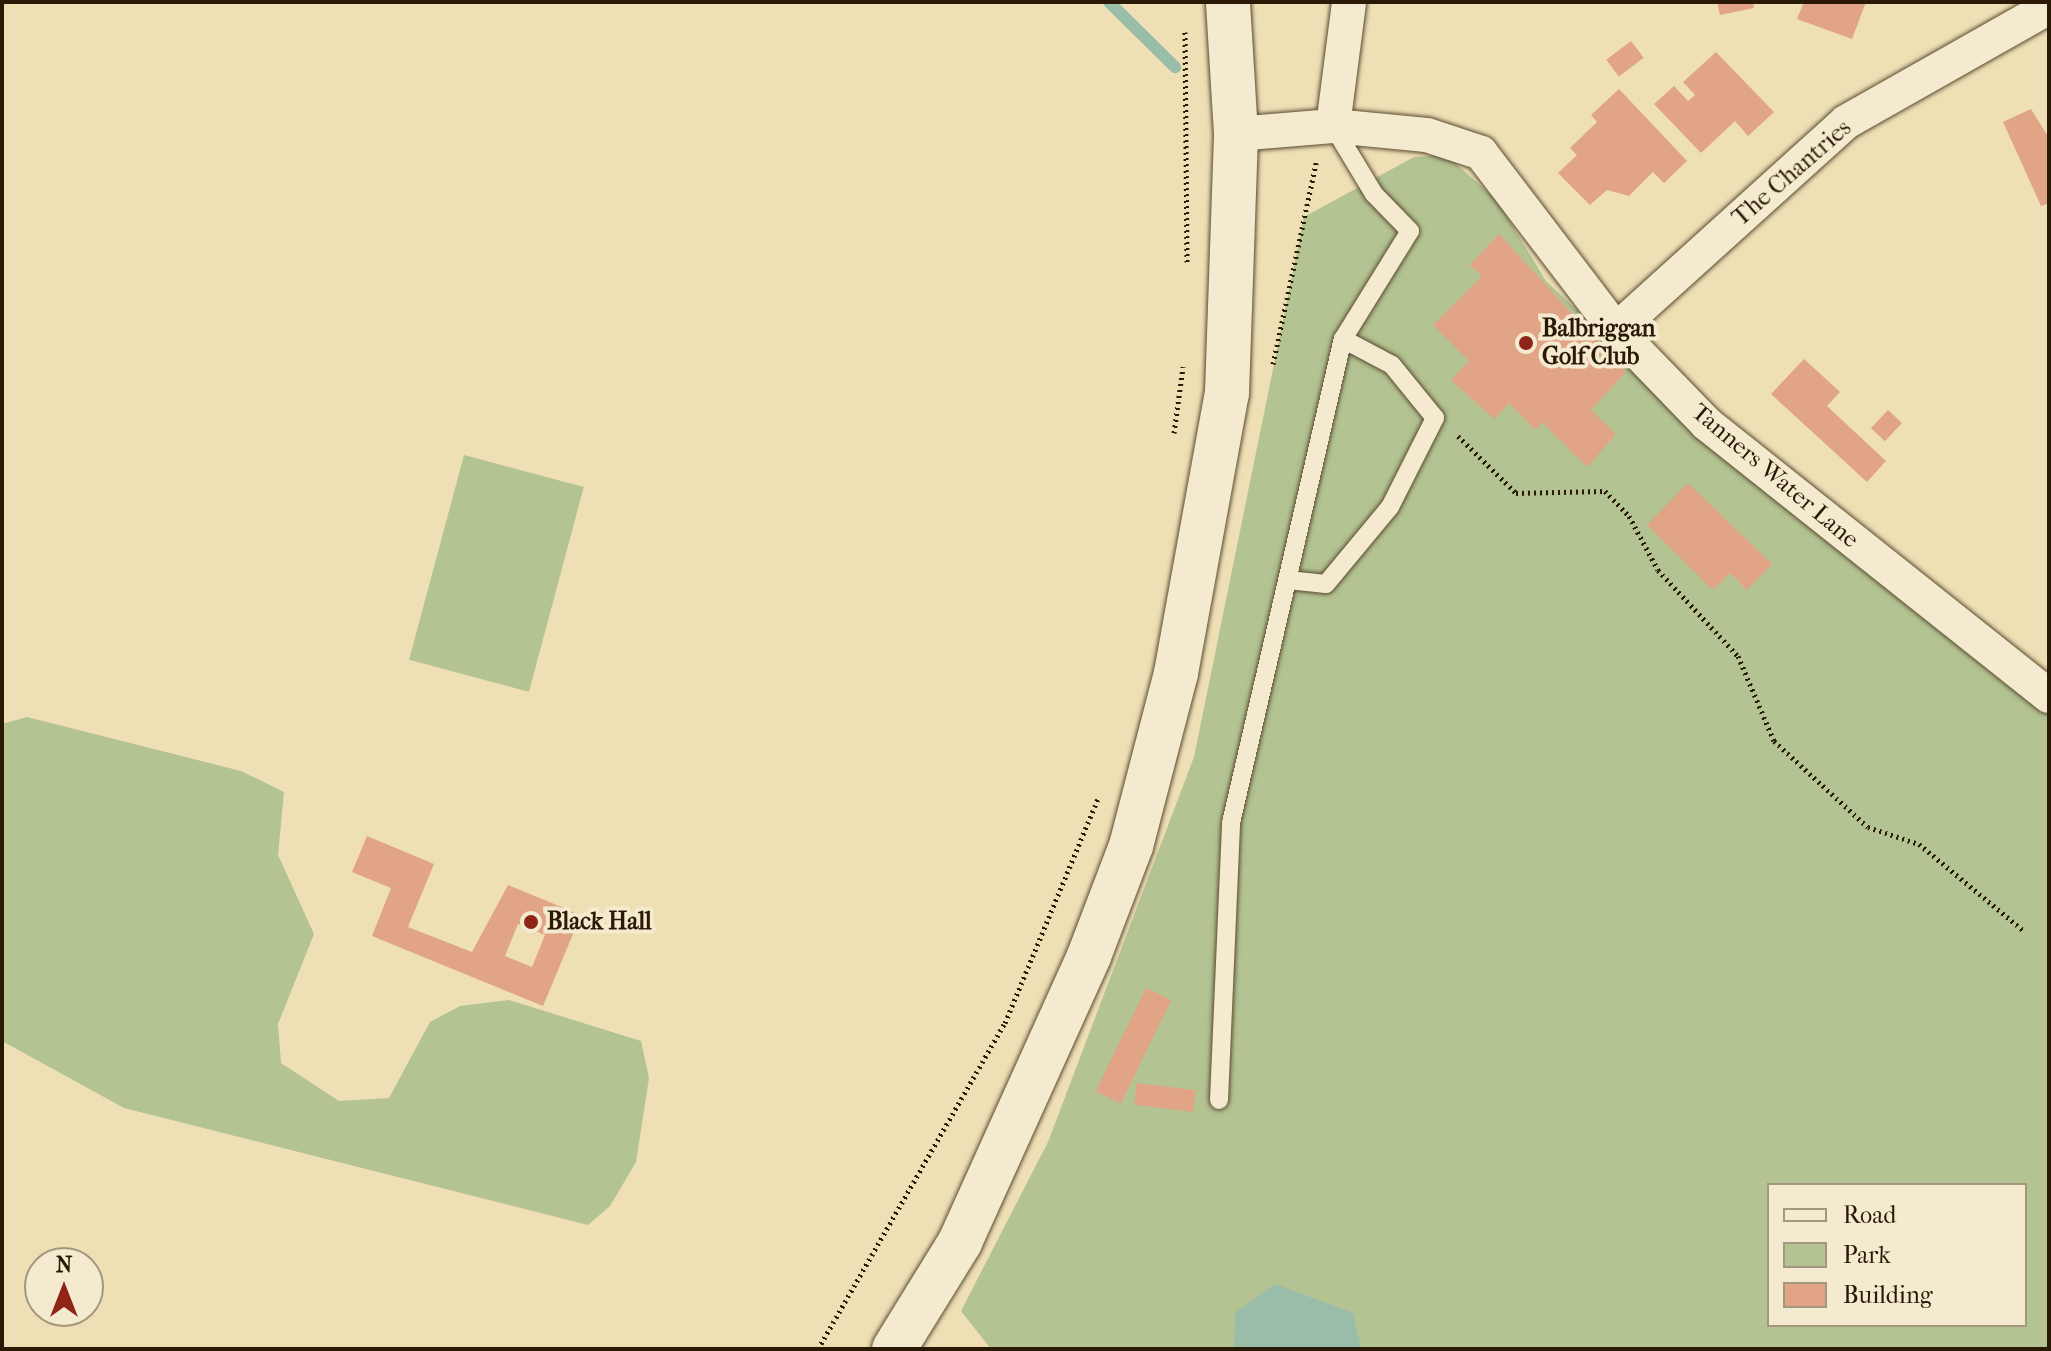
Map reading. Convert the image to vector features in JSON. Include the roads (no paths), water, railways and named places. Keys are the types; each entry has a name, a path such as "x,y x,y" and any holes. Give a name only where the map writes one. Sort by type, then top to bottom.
{"main road":[{"path":"894,1349 960,1242 1024,1109 1131,846 1179,657 1227,393 1236,134 1228,2"}],"street":[{"path":"1333,126 1349,2"},
{"name":"The Chantries","path":"1616,330 1846,122 2035,7"},
{"name":"Tanners Water Lane","path":"1236,134 1333,126 1427,135 1481,153 1616,330 1707,424 2049,696"}],"lane":[{"path":"1219,1100 1231,823 1343,339 1410,231 1374,194 1333,126"},
{"path":"1288,580 1326,584 1390,507 1435,418 1392,365 1343,339"}],"waterway":[{"path":"1109,2 1175,67"}],"place":[{"name":"Balbriggan Golf Club","path":"1526,343"},
{"name":"Black Hall","path":"531,922"}]}
